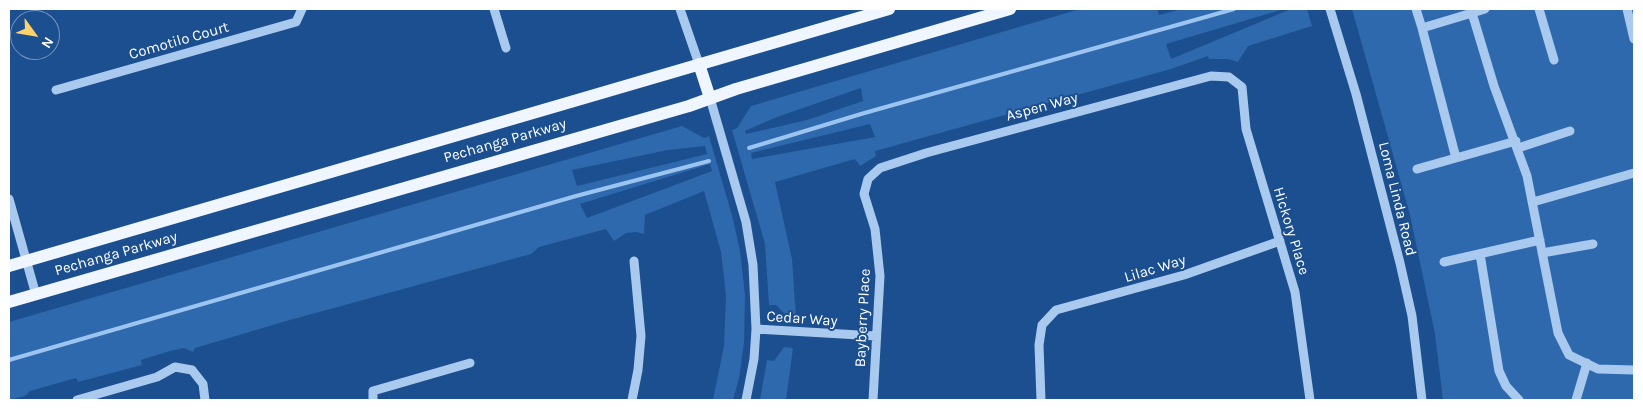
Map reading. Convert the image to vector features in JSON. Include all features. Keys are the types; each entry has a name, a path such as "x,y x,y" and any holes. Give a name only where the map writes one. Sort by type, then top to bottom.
{"main road":[{"name":"Pechanga Parkway","path":"9,266 889,9"},
{"name":"Pechanga Parkway","path":"9,302 1010,9"},
{"path":"699,64 710,98"}],"street":[{"name":"Comotilo Court","path":"56,90 296,22 302,9"},
{"path":"494,9 506,48"},
{"path":"680,9 699,64"},
{"name":"Loma Linda Road","path":"1330,9 1356,94 1400,263 1412,316 1422,400"},
{"path":"1416,9 1456,158"},
{"path":"1422,28 1485,9"},
{"path":"1539,9 1554,60"},
{"path":"1627,9 1634,39"},
{"path":"1472,13 1494,86 1517,145 1533,202 1558,333 1569,355 1598,369 1634,370"},
{"name":"Aspen Way","path":"868,179 880,168 926,153 1211,76 1228,77"},
{"name":"Hickory Place","path":"1228,77 1242,87 1246,129 1295,292 1310,400"},
{"path":"710,98 746,222 753,265 756,329 754,359 746,400"},
{"path":"1417,169 1570,131"},
{"path":"1533,202 1634,173"},
{"name":"Bayberry Place","path":"868,179 864,194 874,229 880,276 872,400"},
{"path":"9,199 36,295"},
{"path":"1444,262 1540,240"},
{"name":"Lilac Way","path":"1041,400 1040,345 1042,325 1056,310 1184,275 1280,241"},
{"path":"1542,253 1593,244"},
{"path":"1480,254 1499,371 1506,386 1519,400"},
{"path":"632,400 638,370 641,336 634,261"},
{"name":"Cedar Way","path":"756,329 876,336"},
{"path":"373,396 470,363"},
{"path":"1576,400 1587,363"},
{"path":"77,400 157,377 175,367 192,370 203,384 205,400"}],"shaded area":[{"path":"1080,9 1157,9 1159,15 1182,9 1284,9 1166,44 1171,59 1291,9 1307,9 1312,26 1248,46 1238,62 1228,59 1209,59 1208,56 1171,69 875,151 876,156 860,166 855,159 775,182 792,259 796,317 787,316 776,305 769,305 765,244 732,130 737,128 751,106","holes":["861,88 863,101 807,120 746,134 745,131 777,117","870,124 875,137 752,159 751,153"]},
{"path":"1352,9 1634,9 1634,400 1443,400 1435,334 1410,215"},
{"path":"682,126 704,138 709,136 733,219 740,251 745,296 744,343 739,378 733,400 713,400 724,346 726,295 721,252 704,191 645,215 644,234 636,232 626,233 614,241 606,229 539,247 531,254 195,348 193,352 184,348 170,351 141,360 142,365 78,382 76,378 30,391 25,396 9,400 9,322","holes":["705,146 707,154 577,186 572,170 668,150","710,164 712,171 587,218 580,204"]},
{"path":"784,347 793,348 786,400 760,400 767,360 774,361"}],"waterway":[{"path":"749,148 861,114 1234,9"},
{"path":"9,360 576,196 709,161"}]}
